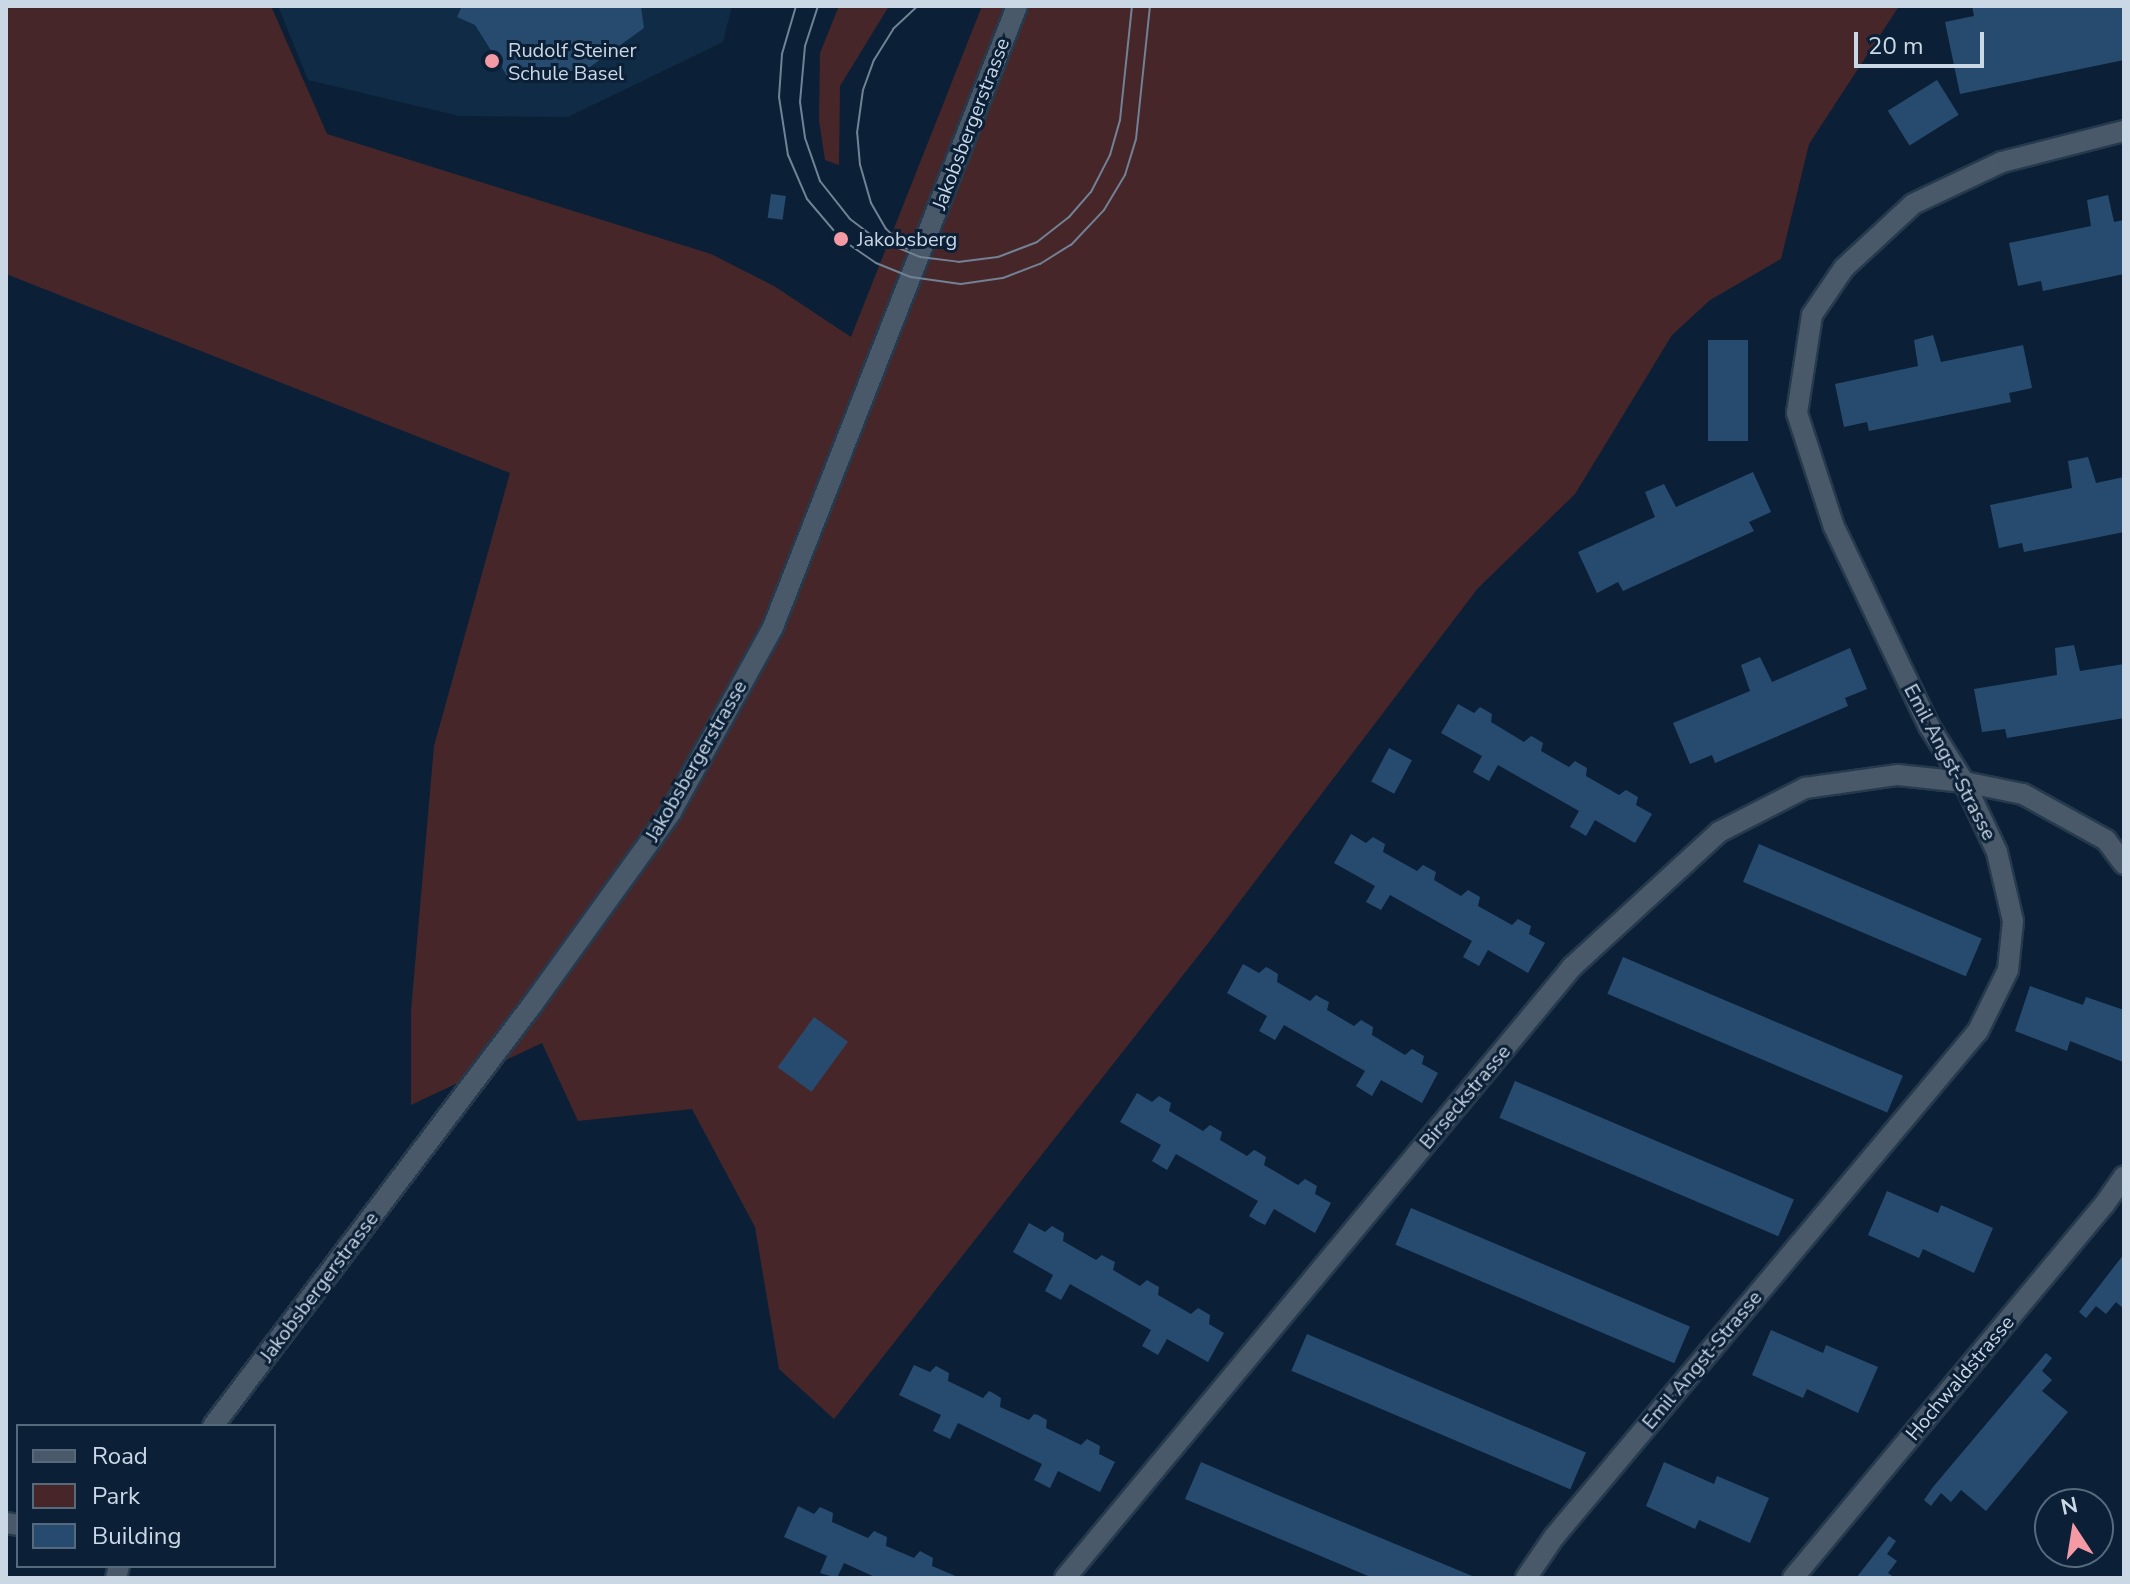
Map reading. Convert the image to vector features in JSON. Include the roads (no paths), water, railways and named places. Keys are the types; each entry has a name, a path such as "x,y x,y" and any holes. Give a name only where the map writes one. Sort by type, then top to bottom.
{"street":[{"name":"Jakobsbergerstrasse","path":"215,1424 532,1005 671,812 773,627 1017,6"},
{"name":"Emil Angst-Strasse","path":"1526,1578 1554,1537 1978,1031 2008,970 2013,921 1997,852 1964,782 1929,726 1834,527 1797,413 1812,315 1844,268 1913,204 2002,162 2124,131"},
{"name":"Birseckstrasse","path":"1065,1578 1573,966 1719,832 1805,788 1898,775 1964,782"},
{"path":"1964,782 2023,794 2106,840 2124,864"},
{"name":"Hochwaldstrasse","path":"1793,1578 2104,1205 2124,1176"}],"tram line":[{"path":"796,6 782,54 779,97 788,155 807,199 841,239 876,263 911,277 961,284 1003,278 1040,264 1071,245 1104,210 1125,175 1136,139 1150,6"},
{"path":"818,6 805,46 800,102 805,138 820,181 850,219 877,239 920,257 958,262 998,257 1037,242 1069,217 1091,192 1110,155 1120,120 1132,6"},
{"path":"907,249 886,229 871,203 860,165 857,133 863,90 874,60 893,29 918,6"}],"place":[{"name":"Rudolf Steiner Schule Basel","path":"492,61"},
{"name":"Jakobsberg","path":"841,239"}]}
